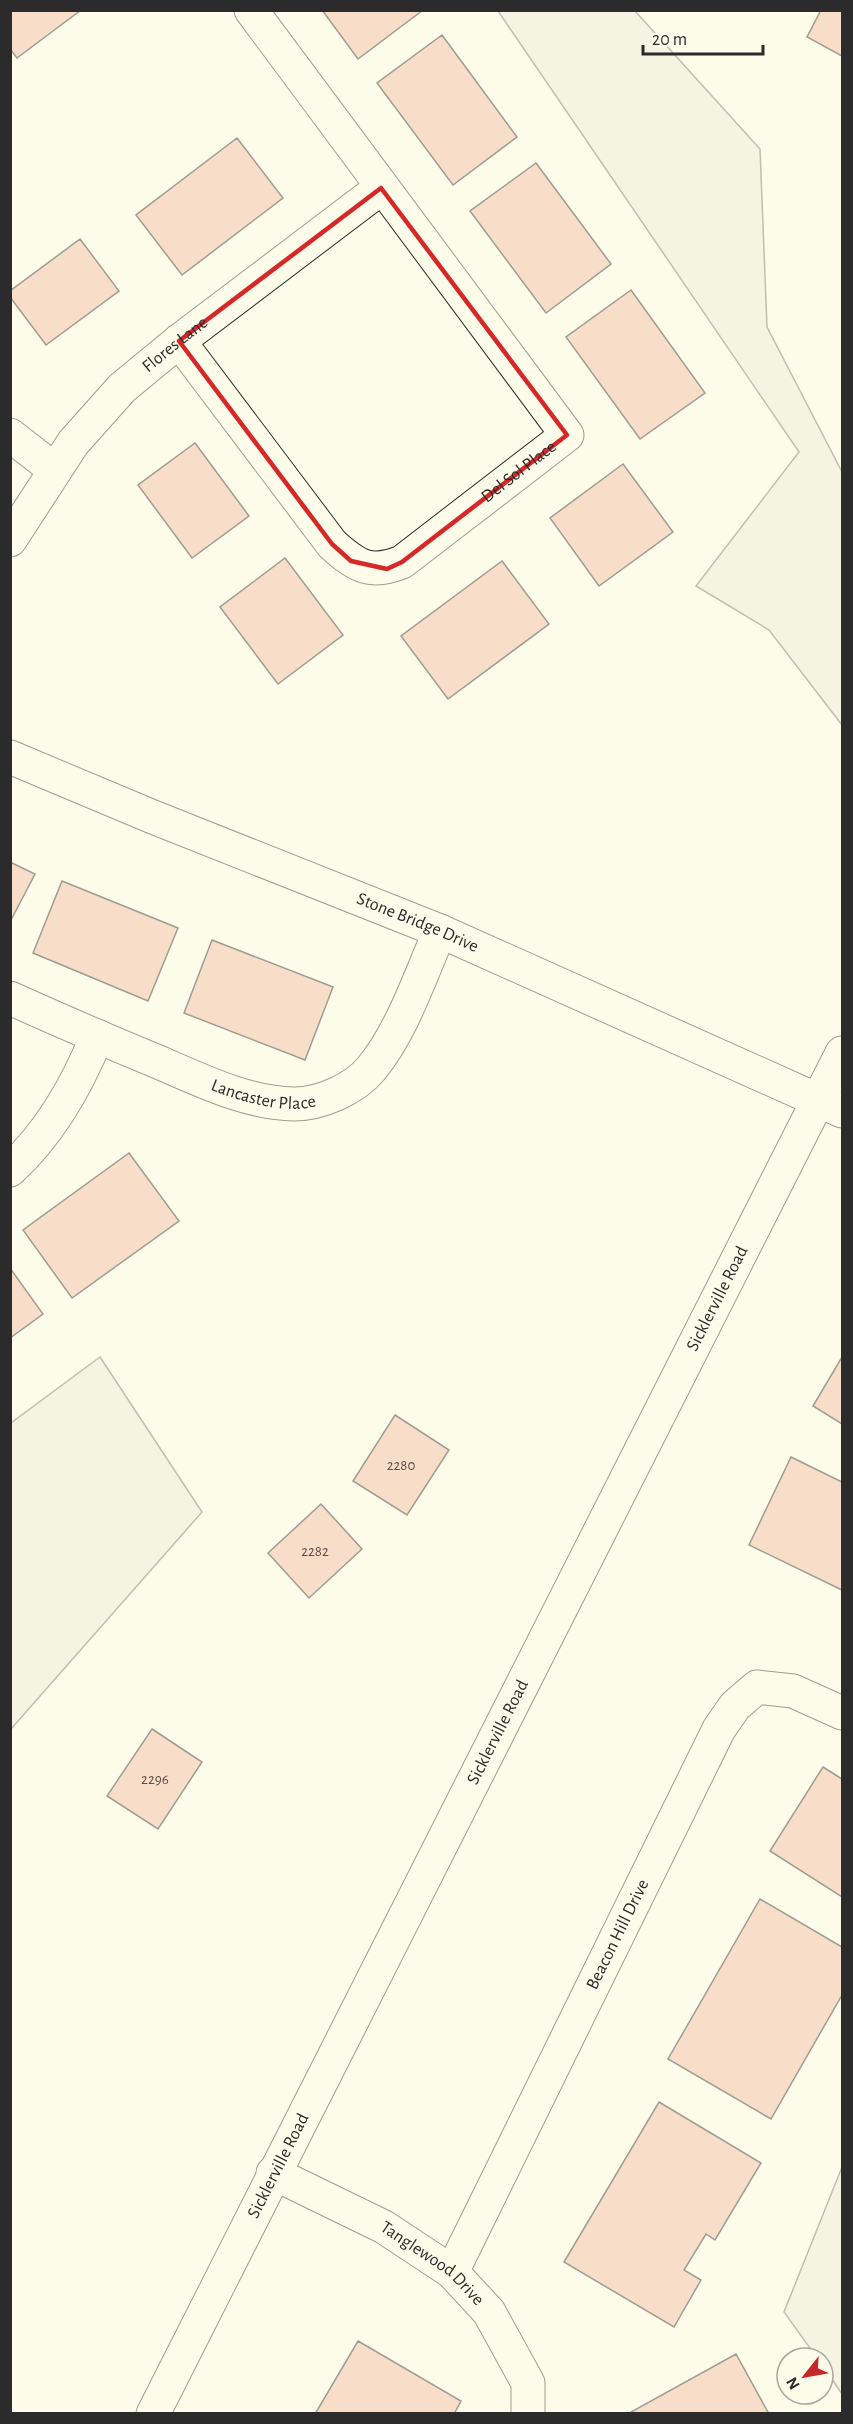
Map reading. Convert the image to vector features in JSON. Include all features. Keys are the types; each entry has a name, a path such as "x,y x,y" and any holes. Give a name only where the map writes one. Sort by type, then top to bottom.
{"street":[{"name":"Del Sol Place","path":"179,341 332,544 351,561 372,569 387,569 402,562 567,435 381,188 251,10"},
{"name":"Flores Lane","path":"10,540 80,435 122,388 179,341 381,188"},
{"path":"10,435 55,470"},
{"name":"Stone Bridge Drive","path":"10,757 153,817 440,931 831,1105"},
{"name":"Lancaster Place","path":"10,998 214,1086 262,1101 296,1104 338,1093 355,1083 370,1069 398,1026 440,931"},
{"path":"10,1170 42,1137 57,1115 84,1070 97,1036"},
{"name":"Sicklerville Road","path":"153,2414 273,2173 831,1105 843,1053"},
{"name":"Beacon Hill Drive","path":"452,2272 719,1729 735,1706 757,1687 793,1691 843,1713"},
{"name":"Tanglewood Drive","path":"273,2173 384,2227 452,2272 489,2312 528,2383 528,2414"}],"highlighted area":[{"path":"381,188 567,435 402,562 387,569 351,561 332,544 179,341"}],"shaded area":[{"path":"498,11 635,11 760,149 767,327 842,472 842,725 769,630 696,586 799,452"},
{"path":"100,1357 202,1512 11,1729 11,1423"},
{"path":"842,2167 842,2394 835,2384 835,2346 808,2346 784,2312"}],"building":[{"path":"10,10 81,10 17,58 10,49"},
{"path":"322,10 423,10 358,59"},
{"path":"821,10 842,10 842,56 807,37"},
{"path":"442,35 517,137 453,185 377,83"},
{"path":"237,138 283,198 182,275 136,215"},
{"path":"536,163 611,264 546,313 470,211"},
{"path":"80,239 119,291 46,345 10,297 10,291"},
{"path":"631,290 705,393 640,439 566,337"},
{"path":"195,443 249,516 192,558 138,485"},
{"path":"623,464 673,532 599,586 550,518"},
{"path":"285,558 343,635 278,684 220,607"},
{"path":"502,561 549,624 448,699 401,636"},
{"path":"10,862 35,874 10,922"},
{"path":"62,881 178,928 148,1001 33,953"},
{"path":"212,940 333,987 305,1060 184,1013"},
{"path":"129,1153 179,1221 72,1298 23,1230"},
{"path":"10,1268 43,1314 10,1338"},
{"path":"842,1357 842,1424 813,1406"},
{"path":"395,1415 449,1450 407,1515 353,1481"},
{"path":"791,1457 842,1482 842,1590 749,1545"},
{"path":"321,1504 362,1549 309,1598 268,1553"},
{"path":"152,1729 202,1762 158,1829 107,1796"},
{"path":"823,1767 842,1779 842,1897 770,1851"},
{"path":"760,1899 842,1947 842,1995 771,2119 668,2059"},
{"path":"659,2102 761,2163 715,2240 706,2234 684,2270 701,2280 674,2327 564,2262"},
{"path":"358,2341 461,2401 454,2414 315,2414"},
{"path":"736,2354 769,2414 632,2414 631,2412"}]}
